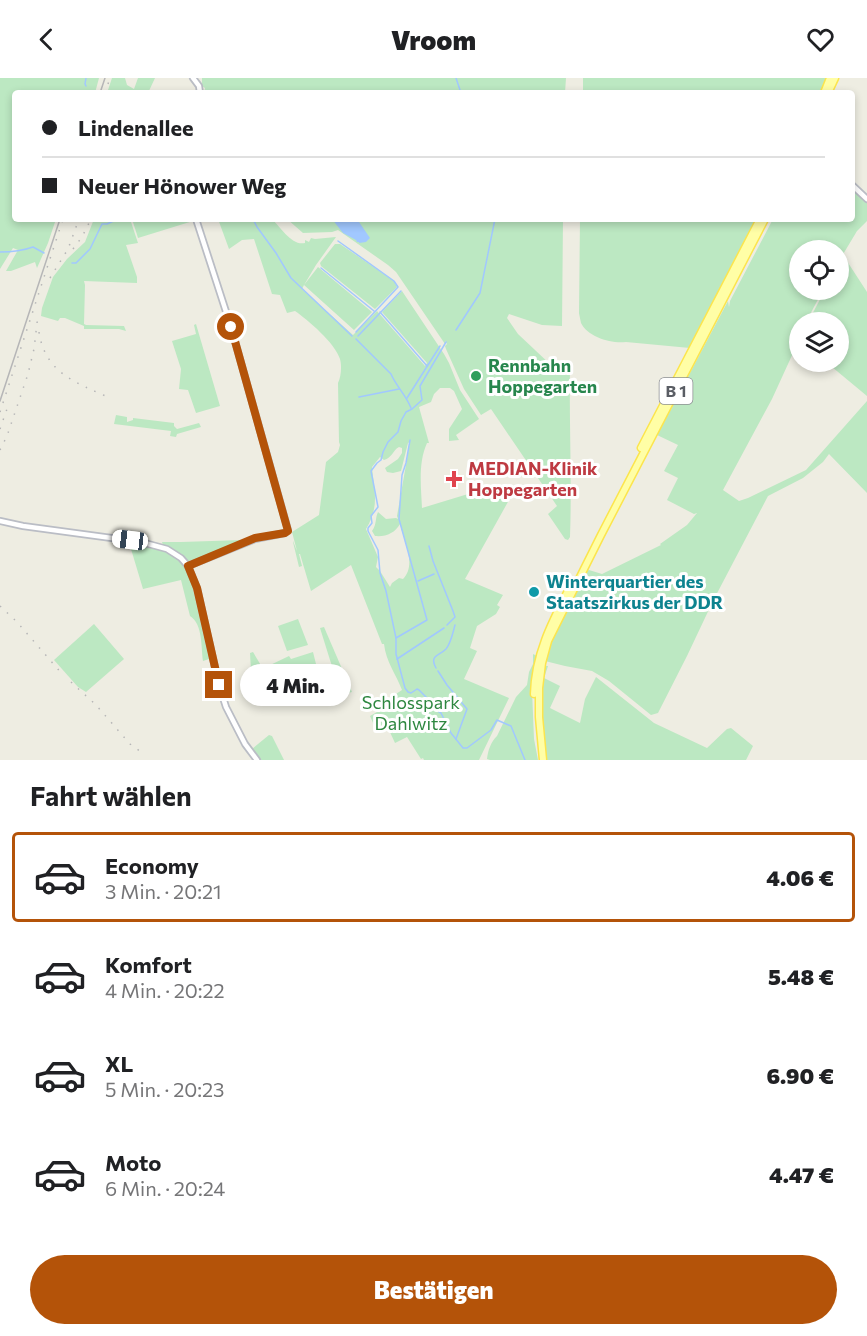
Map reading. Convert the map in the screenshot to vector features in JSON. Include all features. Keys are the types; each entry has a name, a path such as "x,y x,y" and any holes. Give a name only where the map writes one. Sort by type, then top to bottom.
{"main road":[{"name":"B 1","path":"585,562 758,222"},
{"name":"B 1","path":"541,760 539,663 548,630 763,222"}],"street":[{"path":"855,188 867,199"},
{"path":"188,566 255,538 285,533 288,529 232,330 197,222"},
{"path":"0,521 141,542 177,554 188,566 197,588 226,707 245,744 257,760"}],"green space":[{"path":"0,78 99,78 96,90 12,90 12,222 55,222 37,268 35,262 6,271 18,250 13,248 0,269"},
{"path":"112,78 125,78 127,85 134,89 138,78 155,78 149,90 108,90"},
{"path":"202,78 566,78 565,90 205,90"},
{"path":"583,78 828,78 822,90 583,90"},
{"path":"855,191 867,202 867,221 857,231 849,244 849,240 789,240 789,300 818,300 811,312 789,312 789,361 772,399 723,490 739,501 806,470 867,401 867,493 829,454 823,462 803,478 768,496 658,713 651,715 609,681 592,671 545,661 552,636 586,571 602,574 661,545 687,525 697,513 694,514 667,500 678,478 664,471 678,445 657,435 728,301 729,307 771,222 855,222"},
{"path":"93,222 131,222 138,243 126,245 137,283 84,281 84,324 124,326 126,331 84,329 84,326 65,318 60,318 58,321 41,316 53,277 67,259 85,242"},
{"path":"133,222 190,222 138,238"},
{"name":"Schlosspark Dahlwitz","path":"219,222 275,222 287,236 300,243 305,243 305,240 309,242 311,238 336,237 302,289 353,335 377,311 425,366 427,363 382,312 402,291 444,354 460,390 479,419 456,435 459,440 449,441 449,429 462,409 454,391 450,388 440,388 434,394 431,402 419,407 429,443 424,451 421,467 422,508 491,487 509,500 465,579 503,595 497,605 500,607 496,614 477,626 470,648 477,651 464,679 509,698 479,760 424,760 421,759 407,737 395,743 389,730 384,729 377,732 370,716 384,708 382,703 402,690 351,565 311,591 300,554 302,566 299,567 292,532 319,515 326,462 338,452 340,445 338,383 341,371 340,359 333,346 307,320 295,311 287,313 280,295 272,294 254,239 242,240 229,249","holes":["410,442 398,519 386,519 378,512 372,531 375,536 383,536 396,530 400,524 408,553 409,567 403,579 399,578 390,587 376,567 378,557 366,529 375,506 372,467 380,457 387,459 399,447 402,448 402,453 398,459 385,468 387,472 401,471"]},
{"path":"290,222 563,222 562,326 542,325 509,314 507,318 518,334 552,366 570,365 571,516 568,540 548,514 557,506 491,409 481,415 464,389 446,349 447,344 396,272 338,230 303,233"},
{"path":"580,222 756,222 690,348 614,342 600,338 584,328 579,313"},
{"path":"335,244 340,244 394,281 397,287 375,309 321,266 320,263"},
{"path":"849,264 867,292 867,396 838,372 849,372 849,312 813,312 820,300 849,300"},
{"path":"318,267 372,312 354,330 304,285"},
{"path":"196,324 220,406 196,413 188,390 179,389 181,369 172,341 196,334 194,325"},
{"path":"116,415 127,417 127,422 133,418 174,423 177,429 199,423 201,427 177,434 176,437 170,436 171,431 114,424"},
{"path":"248,540 194,562 186,560 162,542 181,542"},
{"path":"132,544 169,553 187,570 192,579 209,659 203,661 199,630 190,616 181,580 143,589 131,549"},
{"path":"298,619 308,645 287,651 278,626"},
{"path":"94,624 124,659 86,692 78,687 54,660"},
{"path":"324,627 352,692 341,695 320,628"},
{"path":"253,652 272,684 255,692 250,653"},
{"path":"313,652 318,672 309,676 314,687 308,690 311,698 304,701 298,682 278,689 277,686 291,679 287,666 283,668 282,666 269,673 266,667 289,656 291,659"},
{"path":"533,654 537,656 532,690 534,739 538,760 487,759 490,746 516,697 527,685 533,664"},
{"path":"544,666 548,666 544,678 560,686 550,708 580,723 585,699 596,677 654,723 707,748 731,728 753,746 746,760 544,760 540,708"},
{"path":"269,735 272,736 284,760 260,760 252,749"}],"water":[{"path":"334,222 359,222 370,238 366,242 359,243 343,233"}],"waterway":[{"path":"86,78 86,86"},
{"path":"456,78 460,90"},
{"path":"72,263 76,263 90,249 102,224 111,222"},
{"path":"254,222 291,278 352,336"},
{"path":"456,330 480,293 494,222"},
{"path":"338,241 394,281 398,287 356,332"},
{"path":"0,252 33,247 44,253"},
{"path":"321,268 374,311"},
{"path":"358,336 401,291"},
{"path":"380,312 427,366"},
{"path":"356,339 391,374 411,408"},
{"path":"446,342 420,386 422,400 406,412 398,432 388,442 381,460 371,471 378,507 371,516 372,523 368,531 378,550 380,573 386,591 396,638 396,654 405,688 411,693 419,690 432,703 463,748 467,748 491,730 497,720 511,726 525,760"},
{"path":"407,398 440,346"},
{"path":"359,397 399,389"},
{"path":"396,638 427,620 399,519 402,475 410,440"},
{"path":"429,546 455,617 447,625"},
{"path":"418,581 434,574"},
{"path":"436,668 434,658 448,647 455,625"},
{"path":"397,659 444,628"},
{"path":"438,671 467,709 456,739"}],"tram line":[{"path":"101,90 105,78"},
{"path":"0,401 59,222"}],"railway":[{"path":"106,90 110,78"},
{"path":"0,412 62,222"},
{"path":"50,278 68,249 78,222"},
{"path":"73,249 90,222"},
{"path":"0,450 28,374 38,315"},
{"path":"39,332 42,346 48,357 63,374 108,397"},
{"path":"0,429 8,406"},
{"path":"0,606 63,675"},
{"path":"71,682 96,705 130,744 144,754"}],"place":[{"name":"Rennbahn Hoppegarten","path":"476,376"},
{"name":"MEDIAN-Klinik Hoppegarten","path":"454,479"},
{"name":"Winterquartier des Staatszirkus der DDR","path":"534,592"}],"route":[{"path":"219,685 197,588 188,566 255,538 288,531 231,327"}]}
